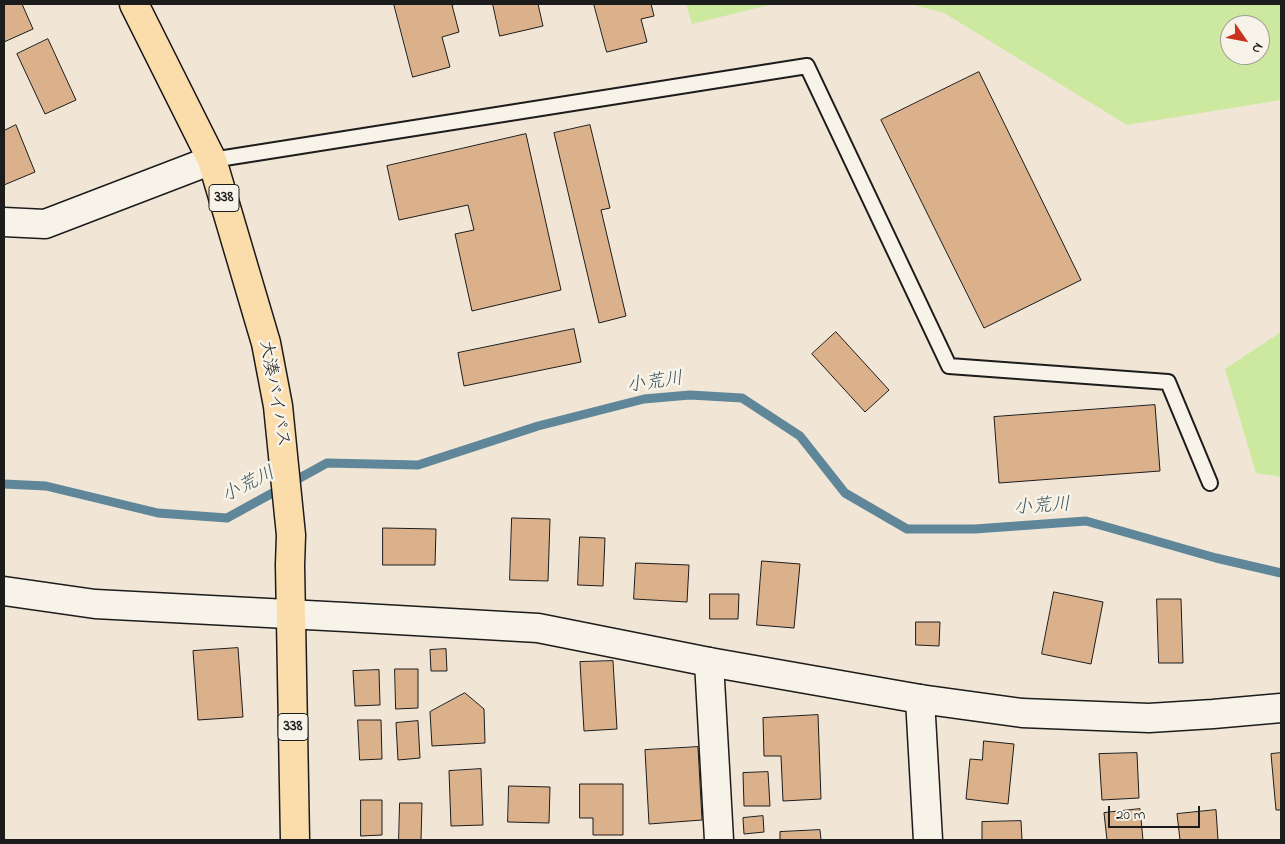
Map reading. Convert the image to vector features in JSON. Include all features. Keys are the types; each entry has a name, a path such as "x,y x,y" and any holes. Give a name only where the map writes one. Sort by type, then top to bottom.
{"highway":[{"name":"大湊バイパス","path":"134,4 212,160 266,343 278,406 291,535 295,840"}],"street":[{"path":"4,222 45,224 212,160"},
{"path":"4,591 95,604 538,628 709,662 920,699 1022,713 1149,718 1281,708"},
{"path":"709,662 719,840"},
{"path":"920,699 928,840"}],"lane":[{"path":"212,160 808,66 949,366 1168,382 1210,483"}],"green space":[{"path":"686,4 773,4 692,24"},
{"path":"910,4 1281,4 1281,100 1127,125 944,13"},
{"path":"1281,332 1281,477 1256,473 1225,369"}],"building":[{"path":"4,4 22,4 33,29 4,42"},
{"path":"394,4 457,4 452,5 459,32 442,37 450,67 413,77"},
{"path":"493,4 538,4 543,26 500,36"},
{"path":"594,4 651,4 654,16 641,19 647,42 607,52"},
{"path":"48,39 76,100 45,114 17,54"},
{"path":"979,72 1081,280 984,328 881,120"},
{"path":"16,125 35,172 4,185 4,131"},
{"path":"590,125 610,208 601,210 626,316 599,323 554,133"},
{"path":"526,134 561,290 472,311 455,234 474,230 468,205 399,220 387,166"},
{"path":"574,329 581,362 464,386 458,353"},
{"path":"836,332 889,390 865,412 812,354"},
{"path":"1155,405 1160,471 999,483 994,417"},
{"path":"512,518 550,519 548,581 510,580"},
{"path":"383,528 436,529 435,565 383,565"},
{"path":"580,537 605,538 603,586 578,585"},
{"path":"762,561 800,564 794,628 757,625"},
{"path":"636,563 689,565 687,602 634,599"},
{"path":"1054,592 1103,602 1091,664 1042,654"},
{"path":"710,594 739,594 738,619 710,619"},
{"path":"1157,599 1181,599 1183,663 1159,663"},
{"path":"916,622 940,622 939,646 916,645"},
{"path":"238,648 243,717 198,720 193,651"},
{"path":"446,649 447,671 431,671 430,650"},
{"path":"613,661 617,729 584,731 580,662"},
{"path":"395,669 418,669 418,708 396,709"},
{"path":"379,670 380,705 355,706 353,671"},
{"path":"465,693 484,709 485,743 432,746 430,712"},
{"path":"818,715 821,799 783,801 781,756 764,756 763,718"},
{"path":"358,720 381,720 382,759 360,760"},
{"path":"418,721 420,758 398,760 396,723"},
{"path":"984,741 1014,744 1008,804 966,799 970,759 982,760"},
{"path":"698,747 702,820 649,824 645,750"},
{"path":"1137,753 1139,798 1102,800 1099,754"},
{"path":"1281,753 1281,810 1276,810 1271,754"},
{"path":"481,769 483,825 451,826 449,771"},
{"path":"768,772 770,806 744,806 743,773"},
{"path":"580,784 623,784 623,835 593,835 593,818 580,818"},
{"path":"509,786 550,787 549,823 508,822"},
{"path":"361,800 382,800 382,835 361,836"},
{"path":"400,803 422,803 421,840 399,840"},
{"path":"1140,809 1143,840 1107,840 1104,813"},
{"path":"1216,810 1218,840 1180,840 1177,814"},
{"path":"763,816 764,832 744,834 743,818"},
{"path":"1021,821 1022,840 982,840 982,822"},
{"path":"820,830 821,840 780,840 780,832"}],"waterway":[{"name":"小荒川","path":"4,484 46,486 158,513 227,518 327,463 418,465 538,426 644,399 690,395 742,398 800,436 845,493 907,529 975,529 1086,521 1216,558 1281,573"}]}
